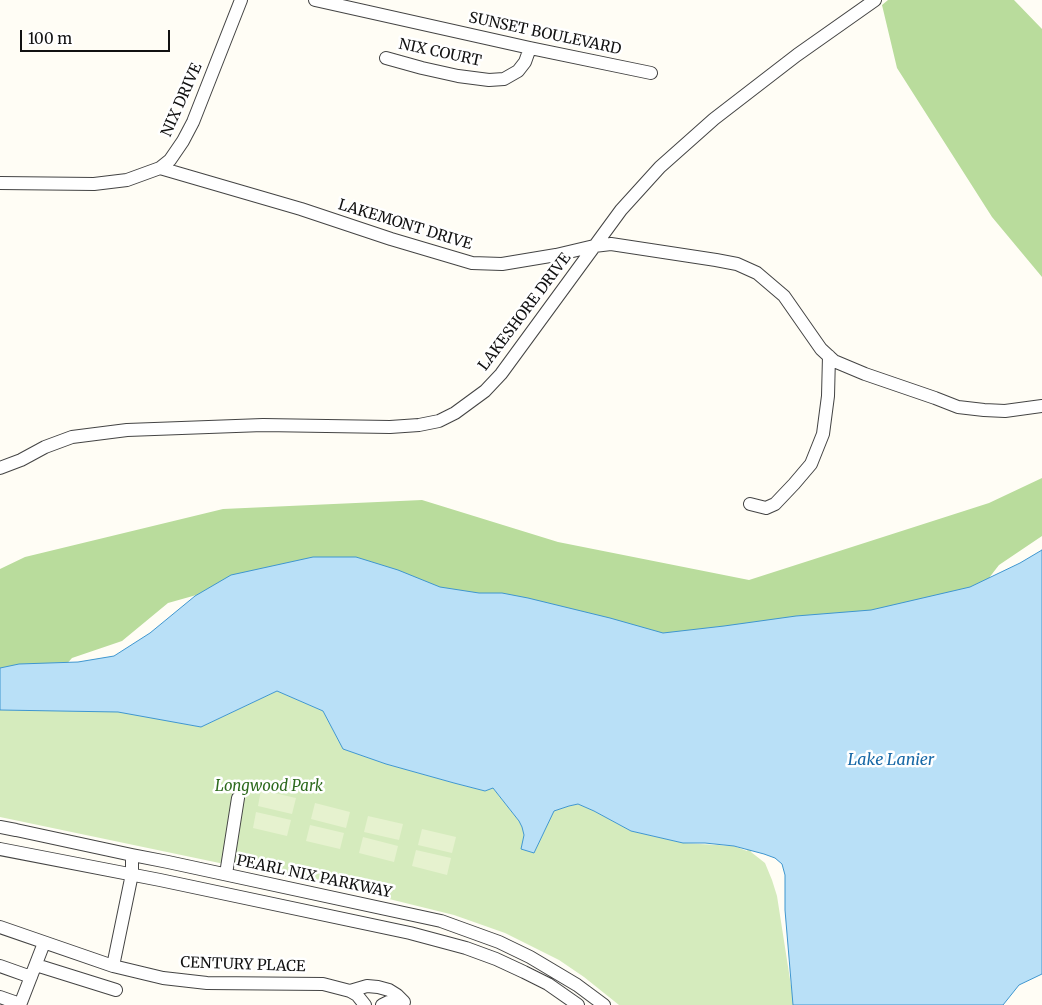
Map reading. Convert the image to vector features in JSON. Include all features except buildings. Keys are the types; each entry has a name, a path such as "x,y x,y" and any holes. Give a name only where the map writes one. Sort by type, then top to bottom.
{"street":[{"name":"NIX DRIVE","path":"0,183 94,184 127,180 160,168 170,160 193,122 241,0"},
{"name":"SUNSET BOULEVARD","path":"315,0 651,73"},
{"name":"LAKESHORE DRIVE","path":"0,468 21,460 45,447 72,438 127,430 263,424 390,427 419,425 439,421 455,413 485,391 500,374 621,210 660,167 714,119 798,55 875,0"},
{"name":"NIX COURT","path":"386,58 458,76 488,80 504,79 518,71 525,62 530,48"},
{"name":"LAKEMONT DRIVE","path":"160,168 301,209 391,239 472,263 502,264 611,244 738,264 757,273 784,296 821,349 834,360 865,374 958,407 1005,411 1042,406"},
{"path":"750,504 766,508 775,504 811,464 823,434 828,396 829,356"},
{"path":"226,874 238,798"},
{"name":"PEARL NIX PARKWAY","path":"0,828 226,874 441,921 499,942 546,965 604,1005"},
{"path":"0,849 132,874 401,931 466,948 496,959 548,984 578,1005"},
{"path":"113,966 132,874 132,855"},
{"name":"CENTURY PLACE","path":"0,927 113,966 164,978 207,982 323,984 350,990"},
{"path":"0,997 20,1005 44,943"},
{"path":"0,966 33,971 116,990"},
{"path":"350,990 367,986 388,990 404,1002 388,1002 382,1005"},
{"path":"350,990 365,1005"}],"green space":[{"path":"888,0 1014,0 1042,29 1042,277 992,217 897,68 882,5"},
{"path":"1042,478 1042,536 999,565 965,609 737,643 609,635 278,572 168,603 122,641 72,658 39,695 0,689 0,569 25,557 223,509 422,500 558,542 749,580 989,503"},
{"name":"Longwood Park","path":"0,689 201,727 277,691 323,711 343,749 386,764 454,783 485,791 493,788 522,827 524,835 521,849 534,853 554,811 578,804 631,831 683,843 734,846 747,851 757,822 761,823 751,852 765,863 777,896 794,1005 619,1005 559,960 505,933 454,915 377,896 0,817"},
{"path":"261,790 296,798 292,814 258,806"},
{"path":"315,803 350,812 346,828 311,819"},
{"path":"256,812 291,820 287,836 253,828"},
{"path":"368,816 403,824 399,840 364,832"},
{"path":"310,825 344,833 340,849 306,841"},
{"path":"422,829 456,837 452,853 418,845"},
{"path":"363,837 398,846 394,862 359,853"},
{"path":"416,850 451,858 447,875 412,866"}],"water":[{"name":"Lake Lanier","path":"1042,550 1042,974 1019,985 1003,1005 793,1005 785,910 785,875 782,864 775,858 734,846 683,843 631,831 578,804 554,811 534,853 521,849 524,835 522,827 493,788 485,791 454,783 386,764 343,749 323,711 277,691 201,727 118,712 0,710 0,668 19,664 78,662 114,656 150,633 195,596 231,575 313,557 356,557 398,570 440,587 479,593 502,593 528,598 663,633 796,616 871,610 970,587 1020,563"}]}
